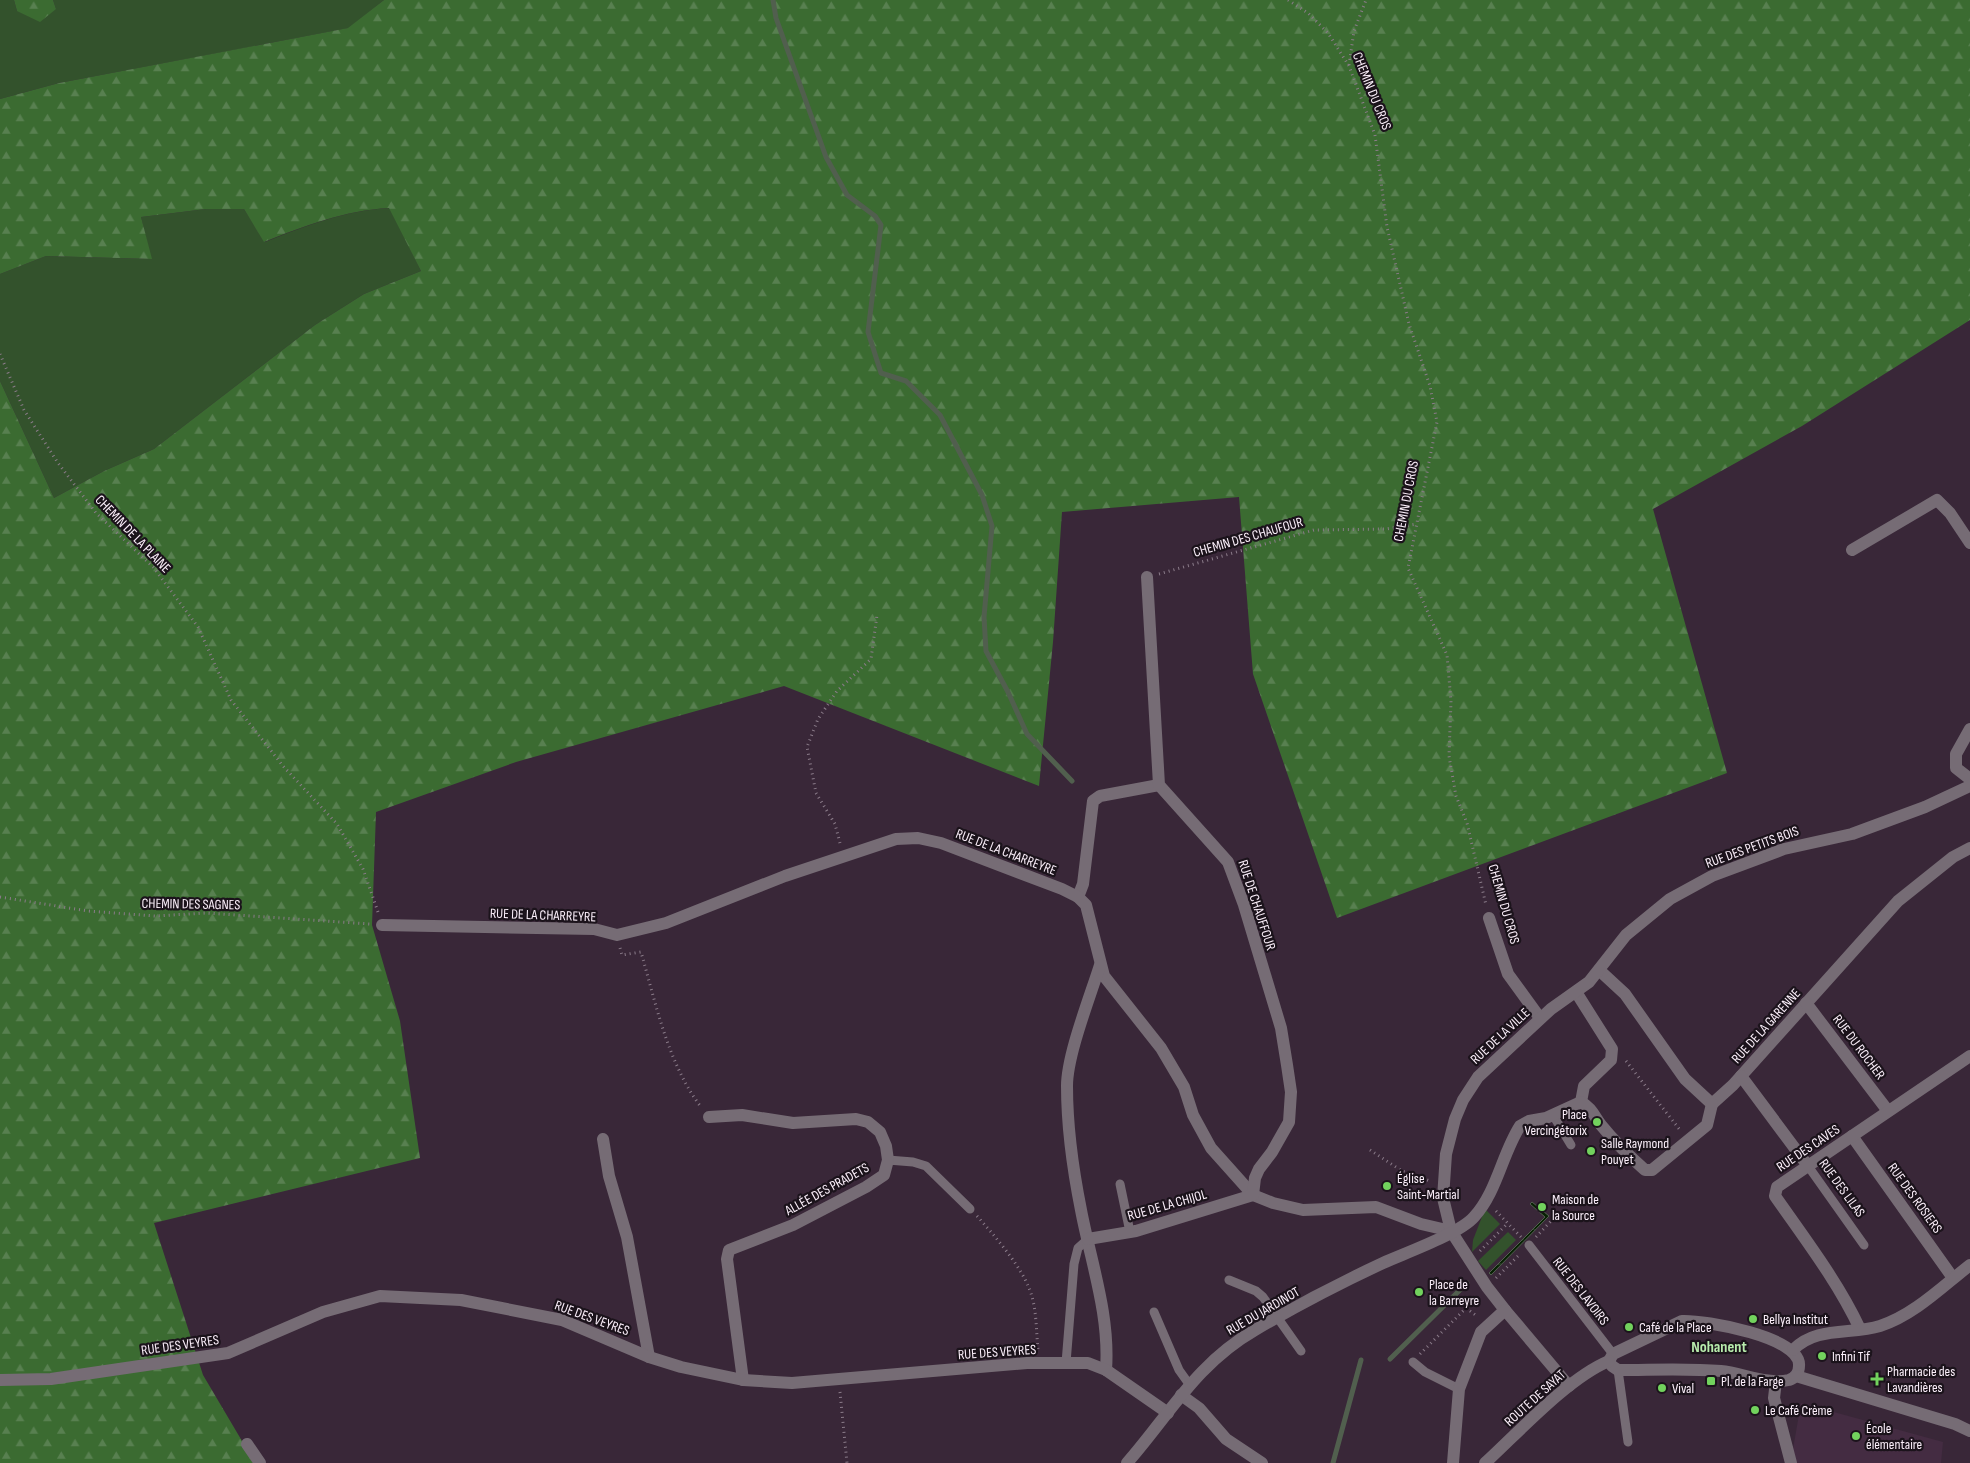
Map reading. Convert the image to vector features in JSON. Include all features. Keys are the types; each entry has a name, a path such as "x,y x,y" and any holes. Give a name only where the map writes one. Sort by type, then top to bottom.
{"street":[{"path":"1852,550 1937,500 1950,513 1970,543"},
{"path":"1147,577 1159,785 1100,796 1093,801 1083,884 1078,897 1086,905 1090,916 1104,976 1170,1064 1184,1087 1193,1115 1211,1148 1253,1194 1273,1203 1303,1210 1376,1207 1422,1224 1451,1231 1505,1310 1569,1386"},
{"path":"1970,729 1956,754 1956,768 1970,779"},
{"name":"RUE DE CHAUFFOUR","path":"1159,785 1228,862 1244,905 1281,1028 1292,1092 1289,1122 1255,1178 1253,1194"},
{"name":"RUE DES PETITS BOIS","path":"1599,970 1626,935 1647,916 1670,899 1712,876 1784,849 1852,834 1925,807 1970,786"},
{"name":"RUE DE LA CHARREYRE","path":"382,925 594,929 617,935 666,923 844,855 896,839 918,838 941,844 1062,889 1078,897"},
{"name":"RUE DE LA GARENNE","path":"1712,1104 1741,1076 1898,901 1953,857 1970,848"},
{"name":"CHEMIN DU CROS","path":"1489,918 1508,974 1540,1018"},
{"path":"1100,965 1072,1057 1067,1084 1070,1133 1081,1210 1101,1295 1108,1344 1106,1370"},
{"path":"1576,992 1602,1030 1612,1049 1612,1060 1584,1086 1581,1102 1590,1106 1600,1124 1645,1170 1652,1170 1706,1124 1712,1104 1685,1079 1625,994 1599,970"},
{"name":"RUE DE LA VILLE","path":"1451,1231 1442,1186 1446,1154 1455,1119 1463,1100 1478,1077 1551,1008 1576,992 1599,970"},
{"name":"RUE DU ROCHER","path":"1806,1003 1888,1111"},
{"name":"RUE DES CAVES","path":"1860,1329 1852,1312 1820,1261 1775,1196 1776,1187 1970,1056"},
{"name":"RUE DES LILAS","path":"1741,1076 1808,1166"},
{"name":"RUE DU JARDINOT","path":"1126,1463 1168,1413 1189,1384 1222,1353 1254,1331 1278,1318 1474,1218 1486,1201 1520,1126 1553,1115 1581,1102"},
{"name":"ALLÉE DES PRADETS","path":"708,1117 742,1115 792,1122 856,1119 868,1122 880,1132 886,1146 888,1160 884,1175 866,1187 793,1225 729,1250 727,1259 744,1380"},
{"name":"RUE DES ROSIERS","path":"1852,1136 1953,1278"},
{"path":"602,1139 609,1176 628,1237 649,1357"},
{"name":"RUE DE LA CHIJOL","path":"1088,1239 1130,1232 1253,1194"},
{"path":"1614,1361 1719,1371 1776,1381 1790,1380 1796,1376 1800,1364 1793,1350 1809,1338 1880,1326 1901,1317 1970,1265"},
{"name":"RUE DES VEYRES","path":"0,1380 51,1379 228,1353 323,1312 380,1296 461,1300 562,1320 649,1357 681,1367 744,1380 792,1383 1040,1363 1088,1363 1106,1370 1168,1413"},
{"path":"1453,1463 1459,1390 1481,1332 1505,1310"},
{"name":"ROUTE DE SAYAT","path":"1484,1463 1586,1373 1614,1361 1668,1326 1682,1321 1696,1321 1728,1326 1779,1343 1793,1350"},
{"path":"1796,1376 1955,1424 1970,1431"},
{"path":"1776,1381 1774,1398 1791,1463"},
{"path":"1181,1395 1199,1408 1226,1439 1262,1463"},
{"path":"247,1444 260,1463"}],"lane":[{"path":"1553,1115 1571,1146"},
{"path":"888,1160 913,1162 926,1166 970,1209"},
{"name":"RUE DES LILAS","path":"1808,1166 1864,1244"},
{"path":"1120,1184 1130,1232"},
{"path":"1066,1363 1074,1264 1078,1248 1088,1239"},
{"name":"RUE DES LAVOIRS","path":"1529,1245 1614,1361"},
{"path":"1229,1280 1256,1291 1301,1351"},
{"path":"1154,1312 1179,1370 1189,1384"},
{"path":"1614,1361 1628,1442"},
{"path":"1413,1362 1425,1372 1459,1390"}],"path":[{"name":"CHEMIN DU CROS","path":"1288,0 1308,13 1328,33 1349,66 1375,135 1387,227 1409,324 1430,386 1437,422 1408,568 1447,655 1451,700 1449,756 1456,796 1467,823 1489,918"},
{"path":"1349,66 1354,31 1366,0"},
{"name":"CHEMIN DE LA PLAINE","path":"0,354 24,410 58,462 96,514 153,567 198,627 231,700 283,766 337,824 363,869 382,925"},
{"name":"CHEMIN DES CHAUFOUR","path":"1147,577 1314,530 1386,529 1417,524"},
{"path":"844,855 836,824 816,793 807,747 818,719 837,691 871,659 877,615"},
{"name":"CHEMIN DES SAGNES","path":"0,897 88,911 146,916 206,913 382,925"},
{"path":"617,935 622,955 641,952 664,1030 688,1088 708,1117"},
{"path":"1612,1049 1621,1055 1688,1140"},
{"path":"1370,1150 1402,1171 1442,1186"},
{"path":"1486,1201 1520,1235"},
{"path":"970,1209 996,1237 1029,1287 1034,1302 1040,1363"},
{"path":"1470,1261 1508,1223"},
{"path":"1413,1362 1466,1308 1490,1324"},
{"path":"838,1379 847,1463"}],"shaded area":[{"path":"0,0 14,0 17,11 56,9 53,0 384,0 349,28 59,83 0,99"},
{"path":"390,208 421,271 364,294 315,325 154,449 104,471 54,498 0,381 0,274 46,256 151,259 141,217 206,209 244,209 265,242 342,215"},
{"path":"1485,1209 1500,1224 1472,1252 1473,1240"},
{"path":"1508,1232 1516,1240 1486,1270 1478,1261"},
{"name":"École élémentaire","path":"1801,1403 1943,1442 1941,1463 1797,1463 1793,1449"}],"green space":[{"path":"14,0 53,0 56,9 40,22 17,11"},
{"path":"384,0 1970,0 1970,320 1802,426 1653,509 1727,773 1337,918 1253,674 1239,497 1062,512 1053,642 1039,786 784,686 516,762 376,812 372,925 400,1021 420,1158 154,1223 203,1375 255,1463 0,1463 0,381 54,498 104,471 154,449 315,325 364,294 421,271 389,208 341,215 264,242 244,209 206,209 141,217 152,259 46,256 0,274 0,99 59,83 348,28"}],"water":[{"path":"1532,1202 1549,1216 1491,1275 1489,1273 1545,1217 1530,1204"}],"waterway":[{"path":"773,0 776,18 826,157 847,195 875,216 881,225 868,332 881,373 906,381 940,415 982,495 992,526 984,617 986,651 1008,692 1027,734 1072,781"},
{"path":"1390,1359 1467,1283"},
{"path":"1333,1463 1361,1360"}],"place":[{"name":"Place Vercingétorix","path":"1597,1122"},
{"name":"Salle Raymond Pouyet","path":"1591,1151"},
{"name":"Église Saint-Martial","path":"1387,1186"},
{"name":"Maison de la Source","path":"1542,1207"},
{"name":"Place de la Barreyre","path":"1419,1292"},
{"name":"Bellya Institut","path":"1753,1319"},
{"name":"Café de la Place","path":"1629,1327"},
{"name":"Infini Tif","path":"1822,1356"},
{"name":"Pharmacie des Lavandières","path":"1877,1379"},
{"name":"Pl. de la Farge","path":"1711,1381"},
{"name":"Vival","path":"1662,1388"},
{"name":"Le Café Crème","path":"1755,1410"},
{"name":"École élémentaire","path":"1856,1436"}],"district":[{"name":"Nohanent","path":"1719,1347"}]}
